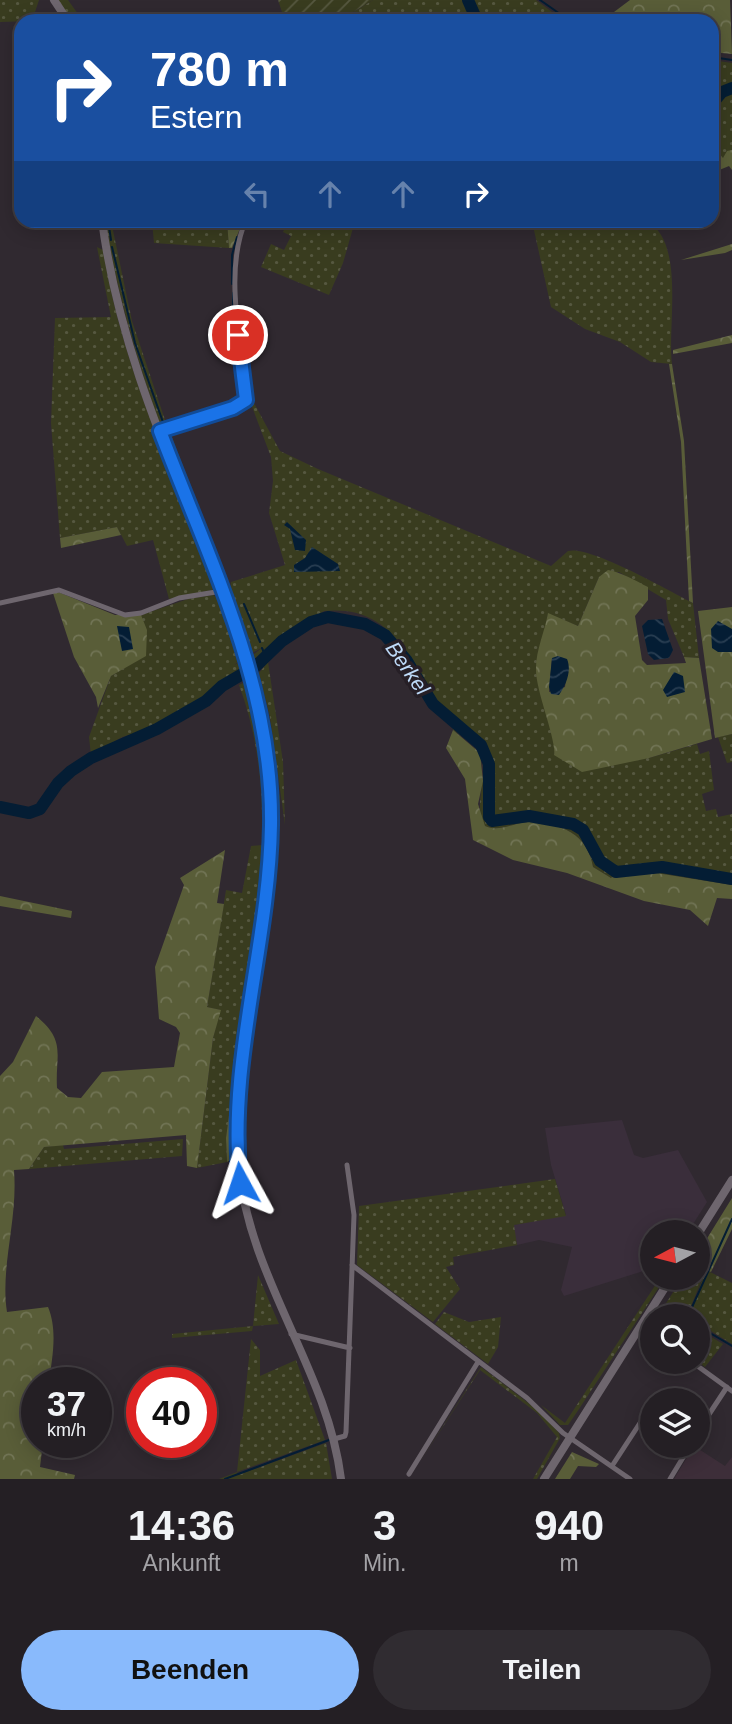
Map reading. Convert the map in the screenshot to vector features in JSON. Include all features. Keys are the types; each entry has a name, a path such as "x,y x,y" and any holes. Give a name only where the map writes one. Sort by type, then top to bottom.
{"street":[{"path":"104,228 120,316 256,687 269,763 271,835 237,1093 236,1137 240,1183 258,1256 334,1439 341,1479"},
{"path":"160,431 233,408 246,400 238,335 236,268 243,228"},
{"path":"0,603 59,590 125,615 141,613 179,598 222,591"},
{"path":"334,1439 345,1436 346,1432 350,1348 354,1215 347,1165"},
{"path":"707,1220 732,1181"},
{"path":"352,1265 527,1398 569,1437 629,1479"},
{"path":"544,1479 663,1290"},
{"path":"291,1334 350,1348"},
{"path":"409,1474 478,1362"},
{"path":"708,1374 729,1389 710,1415"},
{"path":"612,1466 640,1423"},
{"path":"670,1479 683,1458"}],"shaded area":[{"path":"622,1120 634,1155 643,1158 678,1150 707,1202 696,1220 640,1220 640,1272 564,1296 561,1290 572,1247 539,1240 517,1245 513,1225 566,1215 551,1165 545,1128"},
{"path":"710,1456 725,1466 732,1457 732,1479 674,1479 687,1458"}],"green space":[{"path":"0,0 39,0 34,14 14,14 14,22 0,22"},
{"path":"58,0 68,0 78,14 68,14"},
{"path":"278,0 373,0 350,14 283,14"},
{"path":"373,0 464,0 471,14 350,14"},
{"path":"472,0 536,0 555,14 479,14"},
{"path":"630,0 730,0 732,54 719,53 719,14 611,14"},
{"path":"719,61 732,63 732,85 719,93"},
{"path":"732,92 732,150 723,158 719,153 719,102"},
{"path":"732,150 732,170 729,166 719,170 719,153 723,158 727,151"},
{"path":"106,228 112,228 132,321 167,426 161,427 135,350"},
{"path":"153,228 228,228 229,248 154,243"},
{"path":"228,228 240,228 232,248 229,248"},
{"path":"285,228 353,228 343,263 329,295 261,267 271,244 284,250 291,236 283,232"},
{"path":"534,228 654,228 666,246 670,265 672,364 651,362 620,342 585,329 551,307"},
{"path":"732,244 732,250 725,253 681,260"},
{"path":"97,247 103,250 112,294 136,379 216,586 212,590 169,599 153,540 127,546 117,527 60,538 51,423 55,318 111,317"},
{"path":"732,335 732,343 673,354 673,350"},
{"path":"669,364 672,364 684,441 693,603 689,601 681,442"},
{"path":"254,403 280,451 318,469 551,566 568,551 579,551 611,562 693,603 699,658 684,657 668,619 666,600 619,572 599,577 578,626 548,614 538,681 556,747 554,755 649,758 697,744 700,754 709,751 714,790 702,794 706,811 716,809 718,817 732,814 732,876 662,864 615,869 604,863 587,831 573,821 534,814 494,819 490,758 483,743 441,705 396,639 383,626 367,617 348,611 324,611 279,638 263,651 255,662 253,655 263,647 252,653 230,592 231,582 285,565 269,513 273,481 271,457 251,404"},
{"path":"169,430 227,579 226,583 222,584 164,434"},
{"path":"117,527 121,535 61,548 60,538"},
{"path":"608,570 648,587 648,600 635,616 642,660 647,665 686,663 684,657 699,658 712,739 649,758 582,772 554,755 537,677 539,647 548,613 578,626 599,577","holes":["552,658 566,679 565,687 549,692"]},
{"path":"58,592 115,615 141,615 147,630 146,656 111,676 98,708 96,697 74,657 53,593"},
{"path":"213,595 222,600 242,659 234,665 243,661 245,668 212,688 201,700 150,729 122,737 91,755 89,737 111,676 146,655 141,615 188,599"},
{"path":"732,607 732,734 715,738 698,611"},
{"path":"268,662 283,762 285,825 270,717 259,673"},
{"path":"249,680 265,755 268,836 262,840 258,761 251,723 239,685"},
{"path":"454,725 484,754 486,818 491,824 540,820 561,822 579,830 600,865 614,873 646,869 676,871 725,879 732,881 732,885 662,874 611,878 593,867 585,846 571,832 562,828 529,822 502,828 485,826 480,807 483,775 481,755 473,744 453,730"},
{"path":"453,730 480,753 483,781 478,804 485,826 502,828 523,822 552,825 579,839 590,856 593,867 611,878 650,872 732,885 732,899 717,898 708,926 690,910 644,901 567,873 513,860 473,840 465,779 446,748"},
{"path":"732,734 732,762 727,763 718,737"},
{"path":"274,778 280,796 280,826 275,823"},
{"path":"263,845 263,875 226,1138 227,1162 197,1168 213,1038 220,1010 207,1007 226,890 242,893 251,846"},
{"path":"225,850 217,903 224,904 207,1007 221,1010 213,1038 197,1168 187,1166 186,1135 44,1147 29,1169 14,1170 14,1207 5,1295 7,1312 48,1307 54,1335 51,1367 21,1367 21,1458 41,1458 40,1467 75,1475 74,1479 0,1479 0,1076 13,1062 36,1016 46,1025 56,1041 57,1088 68,1097 81,1098 102,1072 174,1067 180,1033 176,1027 159,1019 155,967 184,885 180,878"},
{"path":"0,896 72,911 71,918 0,906"},
{"path":"232,1093 232,1159 227,1162 226,1138"},
{"path":"183,1139 182,1156 29,1169 44,1147 63,1145 64,1149"},
{"path":"555,1179 566,1216 514,1225 517,1245 453,1257 454,1265 446,1267 460,1289 433,1322 357,1265 359,1206"},
{"path":"732,1198 732,1229 711,1272 710,1234"},
{"path":"710,1272 732,1283 732,1344 710,1330 710,1304 694,1304 699,1290 710,1290"},
{"path":"258,1275 279,1324 253,1326"},
{"path":"652,1290 657,1290 648,1304 643,1304"},
{"path":"674,1290 698,1290 692,1304 666,1304"},
{"path":"640,1309 640,1316 568,1425 560,1425 541,1405 565,1423"},
{"path":"444,1312 469,1322 501,1317 498,1347 488,1364 435,1324"},
{"path":"253,1326 252,1331 172,1338 172,1334"},
{"path":"710,1336 723,1344 710,1361"},
{"path":"251,1339 260,1350 260,1376 296,1360 325,1440 237,1472"},
{"path":"481,1367 540,1412 559,1433 560,1438 537,1479 533,1479 557,1437 537,1413 480,1370 418,1465"},
{"path":"326,1443 332,1479 219,1479 237,1472 238,1475"},
{"path":"572,1452 599,1464 596,1467 578,1466 570,1479 555,1479"}],"water":[{"path":"287,522 306,540 305,551 295,550 290,529 284,525"},
{"path":"312,547 338,564 340,571 294,572 294,565 305,558"},
{"path":"662,619 673,650 669,658 654,660 648,654 642,626 648,620"},
{"path":"718,621 732,629 732,652 718,652 712,648 711,629"},
{"path":"117,626 129,627 133,649 122,651"},
{"path":"558,656 567,659 569,668 559,695 551,694 549,687 552,658"},
{"path":"674,672 683,676 685,692 667,697 663,690"}],"waterway":[{"name":"Berkel","path":"468,0 474,14"},
{"path":"540,0 560,14"},
{"path":"719,58 732,60"},
{"name":"Berkel","path":"719,96 732,88"},
{"path":"109,228 111,240"},
{"path":"232,284 232,255 237,237"},
{"path":"112,247 135,343 164,425"},
{"path":"233,293 233,331 243,396 240,401"},
{"path":"170,424 235,404"},
{"path":"167,432 224,579"},
{"path":"244,604 260,642"},
{"name":"Berkel","path":"0,807 29,813 40,809 58,783 71,771 91,758 157,729 206,701 222,686 256,666 282,641 311,622 328,617 365,624 385,635 407,661 433,704 481,745 489,764 489,817 492,821 529,816 573,824 583,830 600,861 616,872 662,867 732,879"},
{"path":"262,648 265,655"},
{"path":"693,1304 732,1219"},
{"path":"710,1333 732,1346"},
{"path":"225,1479 329,1440"}],"route":[{"path":"238,335 243,377 247,387 246,400 233,408 160,431 256,687 269,763 269,866 237,1093 236,1137 240,1183"}]}
